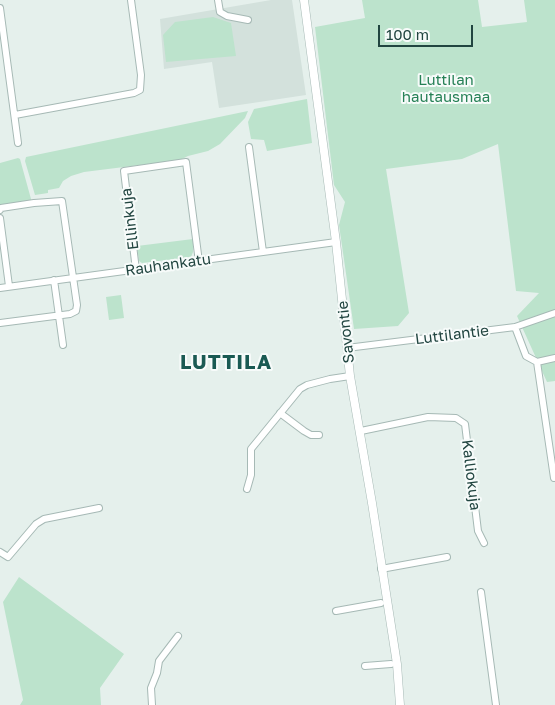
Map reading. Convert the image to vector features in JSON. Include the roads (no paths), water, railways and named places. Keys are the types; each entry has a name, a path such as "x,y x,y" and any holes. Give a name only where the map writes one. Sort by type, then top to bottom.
{"street":[{"path":"15,114 134,93 140,90 141,75 131,0"},
{"path":"218,0 220,12 227,16 248,20"},
{"name":"Savontie","path":"304,0 336,242 350,376 361,432 400,705"},
{"path":"0,8 18,143"},
{"path":"249,147 262,252"},
{"name":"Ellinkuja","path":"136,270 124,171 186,162 199,262"},
{"path":"0,210 1,208 34,203 62,201 72,278 75,286 76,311 70,314 0,323"},
{"path":"0,218 9,286"},
{"name":"Rauhankatu","path":"0,288 336,242"},
{"path":"54,280 63,345"},
{"name":"Luttilantie","path":"347,348 515,327 555,313"},
{"path":"515,327 526,356 537,362 555,358"},
{"path":"537,362 554,478"},
{"path":"247,489 251,475 251,449 300,389 307,385 350,376"},
{"path":"280,413 304,431 312,435 319,435"},
{"name":"Kalliokuja","path":"361,432 428,417 456,418 465,424 478,530 484,542"},
{"path":"0,552 8,560 36,524 42,520 99,508"},
{"path":"381,569 447,557"},
{"path":"481,592 496,705"},
{"path":"336,610 381,603"},
{"path":"152,705 151,688 159,661 178,636"},
{"path":"365,666 394,664"}],"district":[{"name":"LUTTILA","path":"226,363"}],"park label":[{"name":"Luttilan hautausmaa","path":"446,88"}]}
